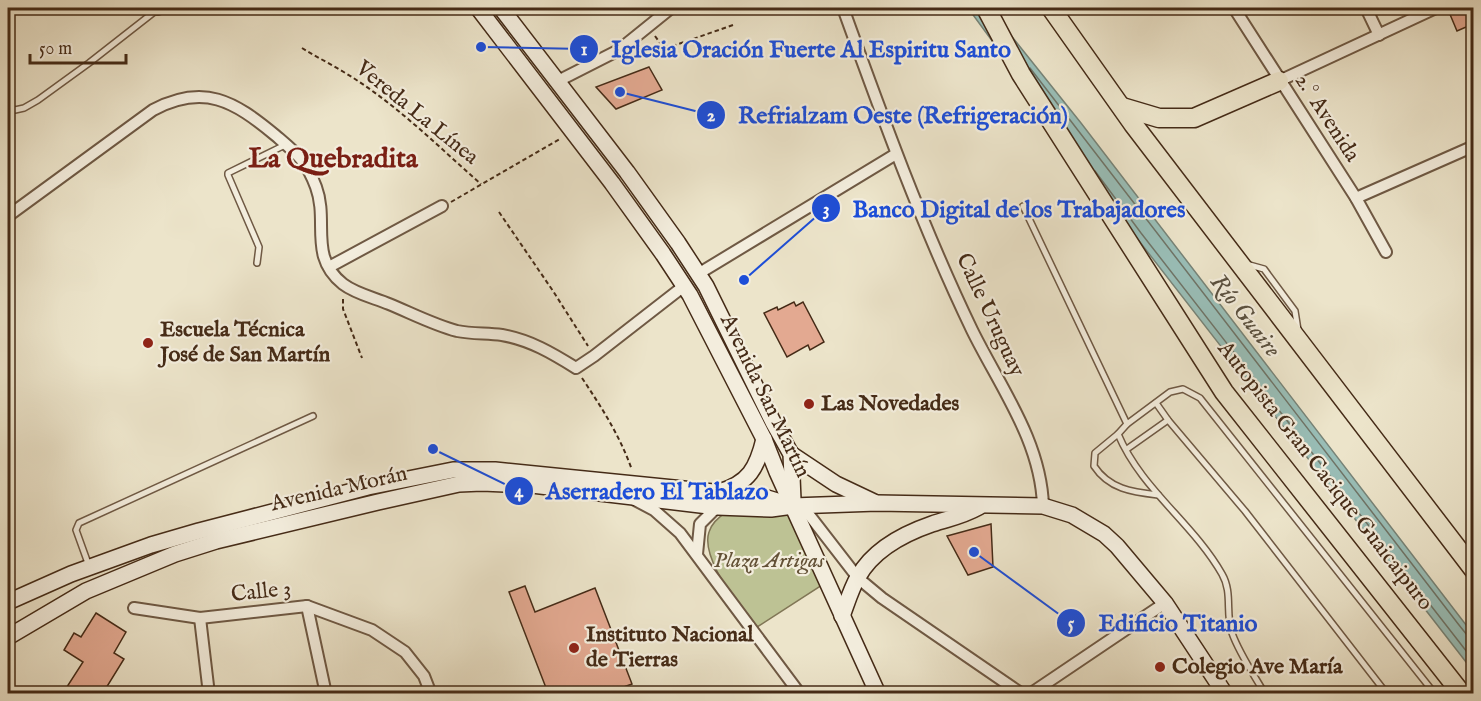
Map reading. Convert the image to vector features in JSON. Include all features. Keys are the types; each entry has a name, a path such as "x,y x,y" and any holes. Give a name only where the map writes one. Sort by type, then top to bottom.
{"highway":[{"name":"Autopista Gran Cacique Guaicaipuro","path":"986,8 1021,74 1224,392 1462,693"},
{"path":"1051,8 1239,263 1473,570"},
{"path":"1122,107 1159,118 1194,118 1279,81"}],"main road":[{"name":"Avenida San Martín","path":"478,8 642,224 684,286 764,439 793,506"},
{"name":"Avenida San Martín","path":"501,8 657,213 698,274 791,454 793,506"},
{"path":"717,500 751,473 759,462 764,439"},
{"path":"791,454 836,484 877,503"},
{"name":"Avenida Morán","path":"8,602 71,574 199,531 423,474 453,470 495,470 717,500 764,497 793,506 877,503 1043,506 1072,515 1104,534 1117,546 1165,603 1225,693"},
{"name":"Avenida Morán","path":"8,637 86,591 155,560 216,541 378,502 459,484 633,490"},
{"path":"793,506 878,693"},
{"path":"842,616 858,578 878,553 900,538 939,522 963,516 980,506"}],"street":[{"path":"558,81 619,50 671,8"},
{"name":"Calle Uruguay","path":"843,8 896,154 972,330 1029,440 1042,484 1043,506"},
{"name":"2.° Avenida","path":"1234,8 1356,198 1386,252"},
{"path":"1366,8 1379,35"},
{"path":"1279,81 1436,8"},
{"path":"8,216 153,110 180,98 209,98 237,106 252,116 305,163 317,190 321,251 328,267 344,284 454,330 478,335 501,335 542,347 576,368 684,286"},
{"path":"1356,198 1473,146"},
{"path":"698,274 896,154"},
{"path":"328,267 442,206"},
{"path":"633,490 680,533 800,693"},
{"path":"697,554 700,524 717,500"},
{"path":"793,506 810,516 858,578 882,598 1022,693"},
{"path":"1030,693 1165,603"},
{"path":"308,606 326,693"},
{"name":"Calle 3","path":"135,608 200,618 308,606 372,630 405,652 423,676 431,693"},
{"path":"200,618 209,693"}],"lane":[{"path":"8,106 15,110 38,100 159,8"},
{"path":"257,263 259,247 228,173 286,144"},
{"path":"1023,206 1126,424"},
{"path":"1158,495 1131,492 1113,485 1094,466 1095,453 1118,434 1126,424 1170,392 1183,389 1200,398 1435,693"},
{"path":"1156,403 1245,511 1388,693"},
{"path":"90,569 76,530 79,523 314,416"},
{"path":"1127,449 1168,420"},
{"path":"1118,434 1137,468 1194,535 1223,575 1229,590 1231,632 1265,693"}],"path":[{"path":"649,26 662,46 670,47 733,25"},
{"name":"Vereda La Línea","path":"302,48 380,96 481,184"},
{"path":"442,206 561,139 572,130"},
{"path":"499,212 594,356"},
{"path":"344,284 343,309 362,358"},
{"path":"576,368 608,416 623,446 633,490"}],"green space":[{"name":"Plaza Artigas","path":"728,511 802,513 833,578 754,629 723,582 710,555 708,543 710,528"}],"water":[{"path":"968,8 989,8 1081,123 1473,634 1473,671 1136,237"}],"building":[{"path":"1460,8 1473,8 1473,24 1457,31 1449,12"},
{"path":"649,67 662,90 616,109 596,87"},
{"path":"794,302 796,306 803,302 824,342 810,350 808,345 787,357 764,313 777,307 778,310"},
{"path":"991,524 993,567 968,575 947,536"},
{"name":"Instituto Nacional de Tierras","path":"525,586 535,612 595,588 632,684 607,693 548,693 509,592"},
{"path":"96,613 126,632 114,653 124,659 103,693 63,693 83,662 64,650 74,633 81,637"}],"place":[{"name":"Iglesia Oración Fuerte Al Espiritu Santo","path":"481,47"},
{"name":"Refrialzam Oeste (Refrigeración)","path":"620,92"},
{"name":"Banco Digital de los Trabajadores","path":"744,280"},
{"name":"Escuela Técnica José de San Martín","path":"148,343"},
{"name":"Las Novedades","path":"809,404"},
{"name":"Aserradero El Tablazo","path":"433,449"},
{"name":"Edificio Titanio","path":"974,552"},
{"name":"Instituto Nacional de Tierras","path":"574,648"},
{"name":"Colegio Ave María","path":"1160,667"}],"district":[{"name":"La Quebradita","path":"333,159"}],"water label":[{"name":"Río Guaire","path":"1245,316"}]}
